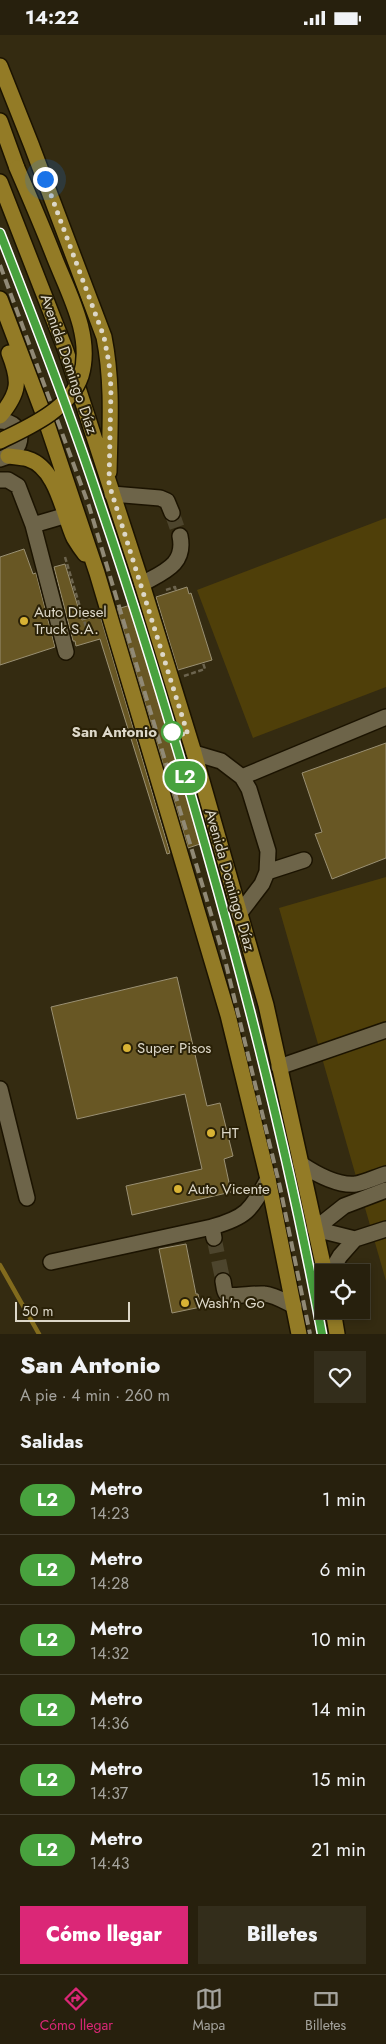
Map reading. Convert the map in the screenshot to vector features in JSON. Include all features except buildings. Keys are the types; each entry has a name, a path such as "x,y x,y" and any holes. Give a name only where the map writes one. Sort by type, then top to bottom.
{"main road":[{"path":"0,66 32,144 104,337 111,388 111,489"},
{"path":"0,121 76,313 84,351 80,376 65,400 49,415 0,441"},
{"path":"0,174 9,202"},
{"name":"Avenida Domingo Díaz","path":"0,183 60,336 142,584 194,753 266,1005 323,1264"},
{"path":"0,299 45,418 97,573 228,1015 268,1179 299,1334"},
{"path":"0,328 16,370 18,385 14,397 0,417"},
{"path":"4,458 29,459 40,466 48,475 67,515 74,537 97,573"},
{"path":"334,1319 337,1334"}],"street":[{"path":"0,421 10,423 20,437 18,448 4,458"},
{"path":"0,480 8,480 18,486 34,525 66,652"},
{"path":"111,489 160,497 167,501 172,513"},
{"path":"34,525 67,515"},
{"path":"142,584 174,564 182,548 180,537"},
{"path":"242,777 386,717"},
{"path":"194,753 221,761 242,777 249,789 268,851 268,872 262,884 240,914"},
{"path":"268,872 304,860"},
{"path":"279,1067 386,1030"},
{"path":"0,1089 27,1199"},
{"path":"301,1164 313,1172 344,1183 356,1184 386,1174"},
{"path":"51,1262 213,1232 245,1214 254,1204 268,1179"},
{"path":"315,1229 344,1206 386,1189"},
{"path":"315,1229 355,1239"},
{"path":"335,1264 355,1239 386,1229"},
{"path":"223,1281 225,1292 228,1295 266,1294 277,1297 294,1306"}],"path":[{"path":"65,557 86,627"},
{"path":"171,680 205,669 203,663"}],"shaded area":[{"path":"386,518 386,687 253,738 197,590"},
{"path":"386,877 386,1281 279,908"}],"waterway":[{"path":"0,1265 39,1334"}],"tunnel":[{"path":"172,513 180,536"},
{"path":"214,1238 223,1281"}],"railway":[{"path":"0,233 89,470 155,674 222,906 254,1028 297,1211 322,1334"},
{"path":"0,265 89,506 226,964 280,1187 310,1334"}],"metro line":[{"name":"L2","path":"0,233 100,504 176,744 238,963 292,1184 322,1334"}],"place":[{"name":"Auto Diesel Truck S.A.","path":"24,621"},
{"name":"San Antonio","path":"172,732"},
{"name":"Super Pisos","path":"127,1048"},
{"name":"HT","path":"211,1133"},
{"name":"Auto Vicente","path":"178,1189"},
{"name":"Wash'n Go","path":"185,1303"}],"route":[{"path":"45,179 104,337 111,388 109,484 188,735 172,732"}]}
